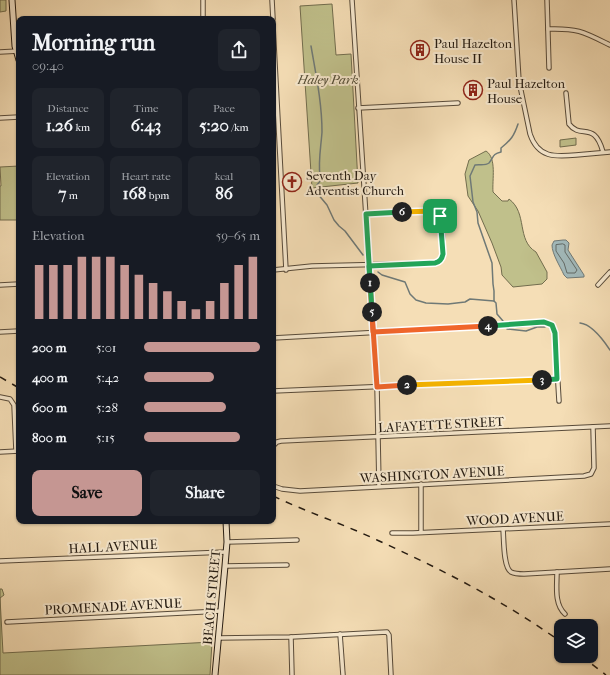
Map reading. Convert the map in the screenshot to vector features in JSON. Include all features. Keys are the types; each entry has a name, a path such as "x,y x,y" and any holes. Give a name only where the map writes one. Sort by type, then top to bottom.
{"main road":[{"path":"12,0 16,34"},
{"name":"BEACH STREET","path":"215,675 225,566 226,524"}],"street":[{"path":"203,0 203,16"},
{"path":"272,0 273,16"},
{"path":"352,0 377,387 379,486"},
{"path":"514,0 519,81 533,142 544,153 556,157 610,152"},
{"path":"547,0 549,68"},
{"path":"548,29 576,29 610,45"},
{"path":"0,52 16,51"},
{"path":"276,82 286,270"},
{"path":"566,93 569,124 576,130 595,135 600,141 603,152"},
{"path":"358,108 458,103"},
{"path":"0,118 16,118"},
{"path":"276,270 312,266 369,266 435,263 439,262 443,256 441,221 439,214 434,211 366,214"},
{"path":"598,285 610,272"},
{"path":"0,285 16,284"},
{"path":"276,338 544,322 552,325 555,333 559,401"},
{"path":"0,332 16,331"},
{"path":"276,391 557,379"},
{"path":"0,397 11,400 14,405 16,436"},
{"name":"LAFAYETTE STREET","path":"276,443 281,441 610,426"},
{"name":"WASHINGTON AVENUE","path":"276,487 282,489 300,490 581,477 592,473 594,462 593,427"},
{"path":"0,452 16,451"},
{"path":"421,484 421,532"},
{"name":"WOOD AVENUE","path":"392,533 610,524"},
{"path":"503,529 505,561 510,571 519,574 610,569"},
{"path":"226,542 297,540"},
{"name":"HALL AVENUE","path":"0,561 226,552"},
{"path":"225,566 287,565"},
{"path":"557,572 557,598 560,607 565,614"},
{"name":"PROMENADE AVENUE","path":"7,622 221,611"},
{"path":"218,638 388,633 391,675"},
{"path":"340,634 343,675"},
{"path":"291,637 292,675"}],"green space":[{"path":"0,0 6,0 6,11 0,12"},
{"name":"Haley Park","path":"332,4 336,55 351,54 358,183 312,188 300,6"},
{"path":"576,138 576,145 560,147 560,140"},
{"path":"486,151 492,159 493,164 493,192 502,201 508,201 509,199 515,205 521,219 526,241 536,252 547,272 547,279 542,284 513,287 502,275 501,267 492,243 478,211 468,196 465,174 469,160"},
{"path":"16,166 16,220 0,220 0,167"},
{"path":"0,589 2,589 4,595 0,598"},
{"path":"0,598 3,653 212,642 210,675 0,675"}],"water":[{"path":"566,240 569,243 568,250 584,277 567,278 564,275 552,249 552,245 554,241"}],"waterway":[{"path":"311,46 322,121 319,159 320,176"},
{"path":"494,301 492,263 478,223 477,212 473,202 470,176 475,165 487,164 495,155 501,152 501,148 512,138 518,124"},
{"path":"321,180 317,185 317,193 327,205 334,220 345,231 363,255"},
{"path":"378,272 382,275 405,282 410,294 416,300 426,303 448,304 465,302 470,299 494,301 496,303 497,314 503,321"},
{"path":"580,323 589,326 610,350"},
{"path":"507,329 526,331 537,327 545,327"}],"railway":[{"path":"0,377 16,386"},
{"path":"276,497 364,534 472,586 554,637"},
{"path":"590,663 606,675"}],"place":[{"name":"Paul Hazelton House II","path":"420,50"},
{"name":"Paul Hazelton House","path":"473,90"},
{"name":"Seventh Day Adventist Church","path":"292,182"}],"route":[{"path":"440,216 434,211 366,214 369,266 373,332 446,328 544,322 549,323 555,330 557,379 377,387 369,266 439,262 443,256 440,216"}]}
